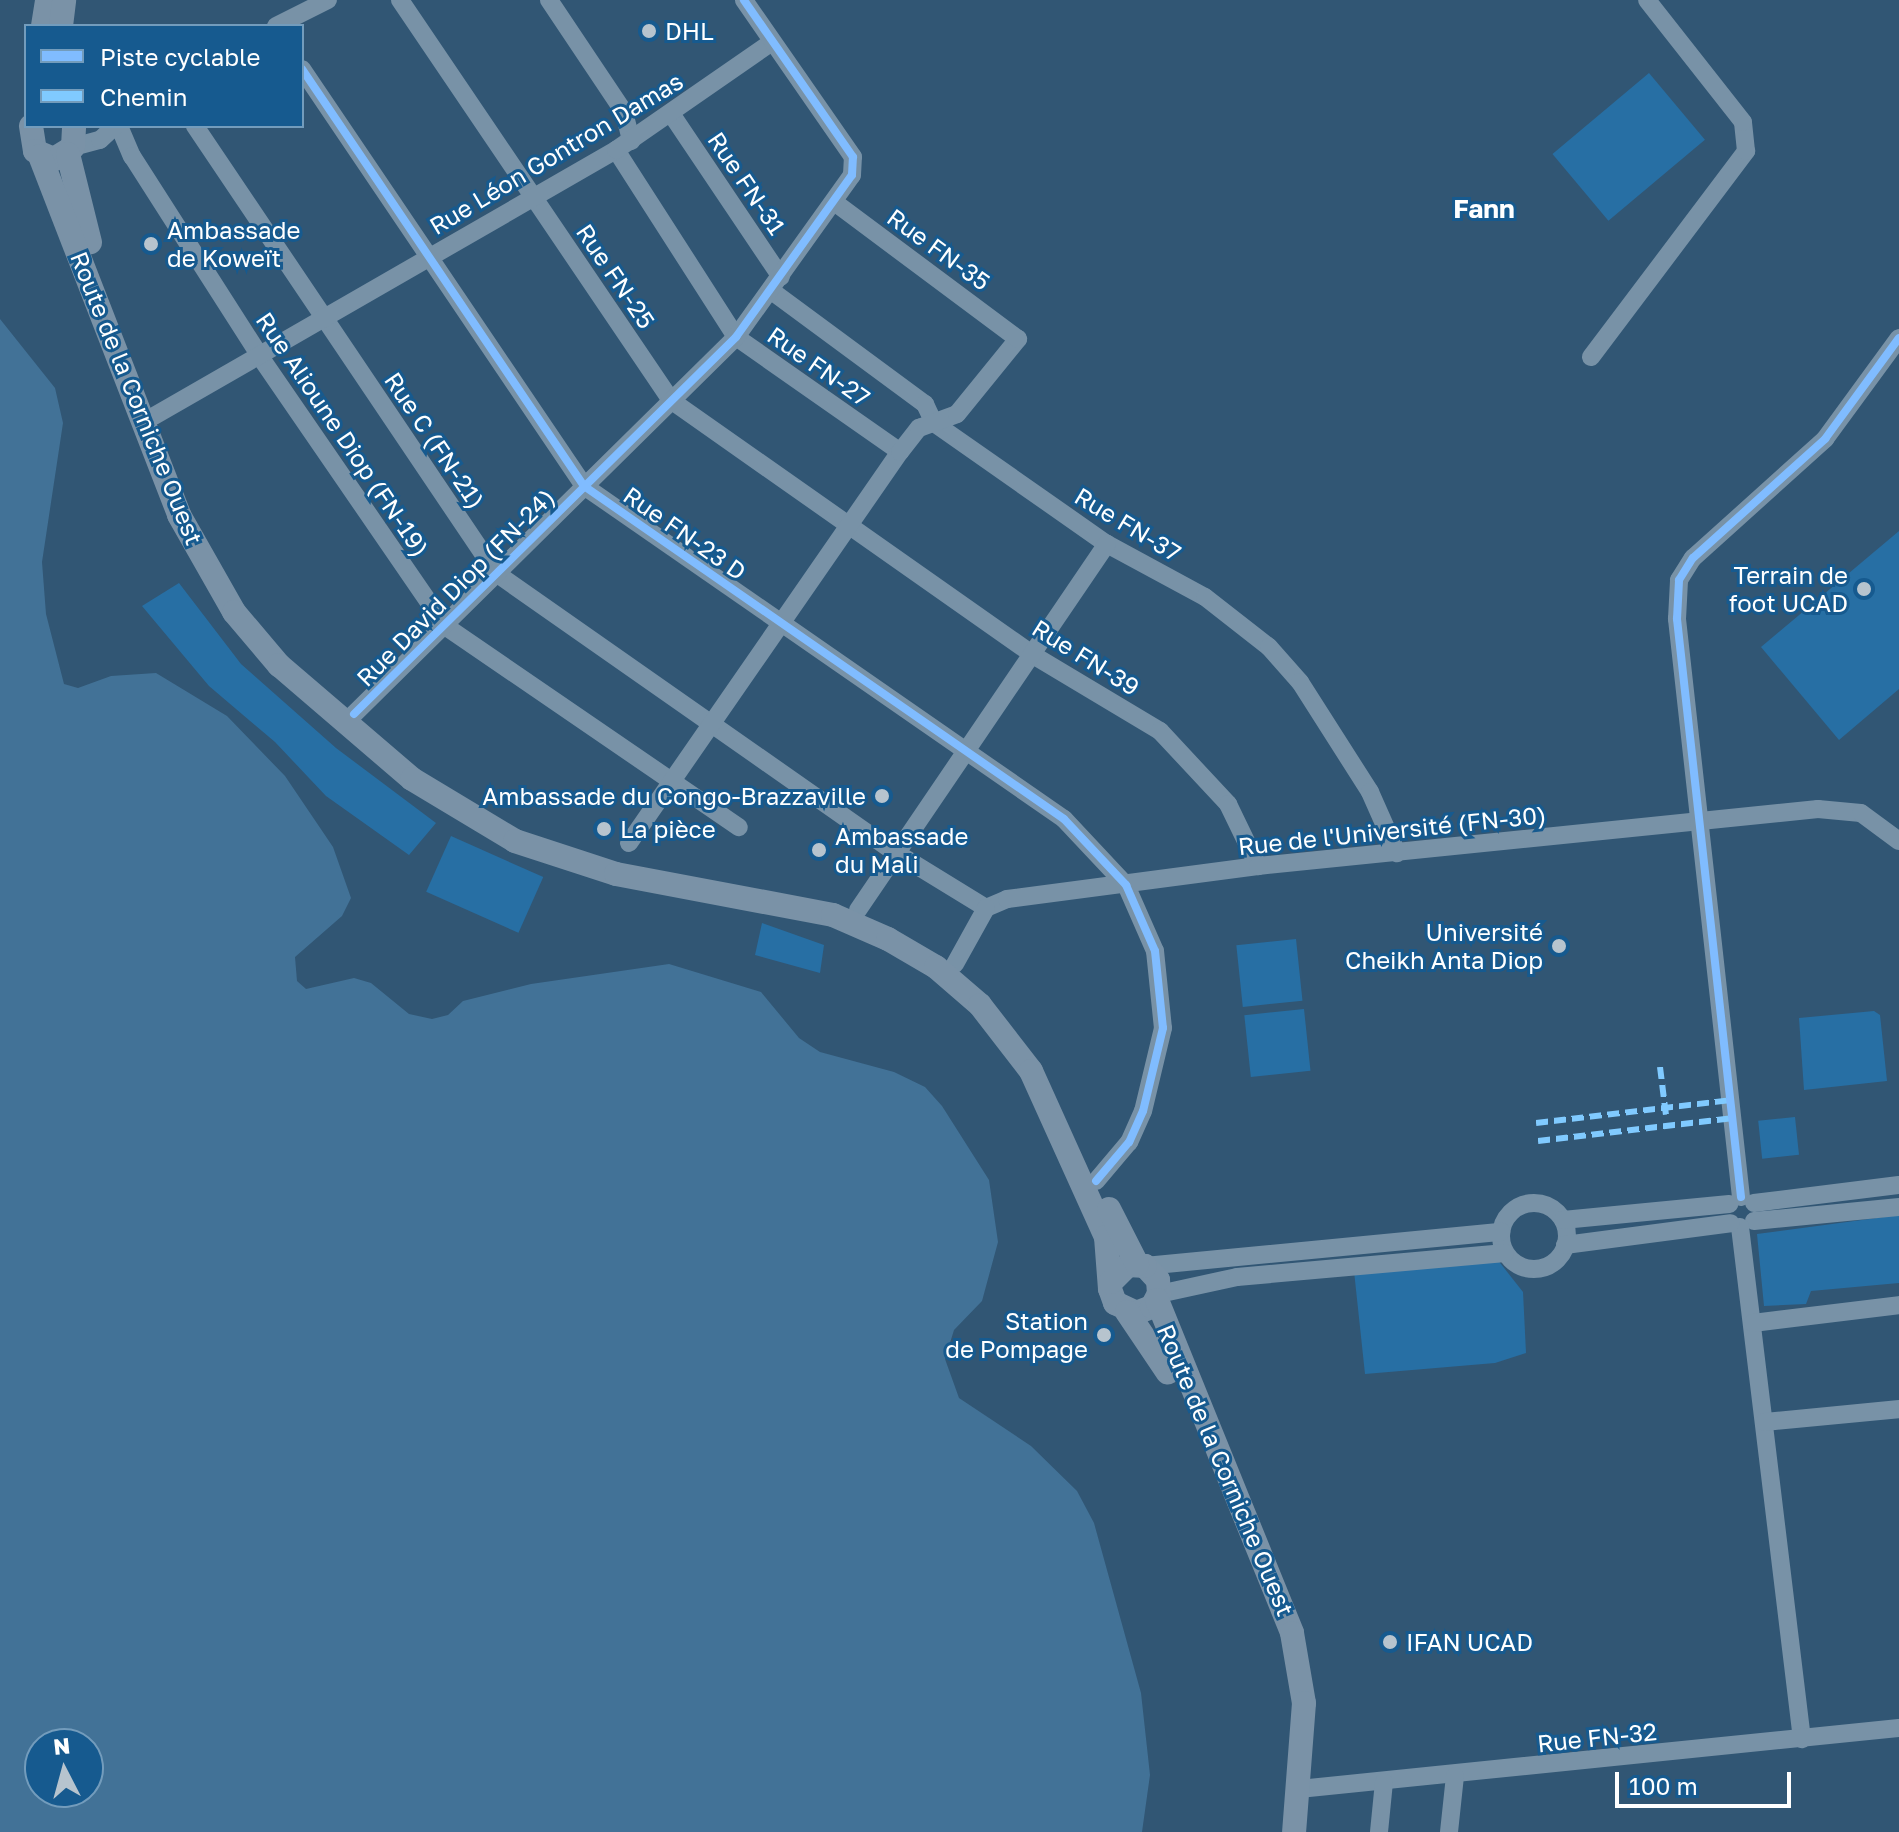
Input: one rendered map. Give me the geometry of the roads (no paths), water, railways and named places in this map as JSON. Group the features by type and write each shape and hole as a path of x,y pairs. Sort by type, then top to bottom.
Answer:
{"highway":[{"path":"43,24 47,0"},
{"path":"61,24 64,0"},
{"name":"Route de la Corniche Ouest","path":"31,128 29,139 40,156 179,515 234,612 279,665 412,779 515,841 616,874 833,915 888,939 936,967 980,1005 1031,1071 1106,1237 1111,1282"},
{"path":"40,156 54,159 72,142"},
{"name":"Route de la Corniche Ouest","path":"72,142 90,240 154,416 209,548 233,588 283,651 354,714 452,790 555,842 621,862 797,893 858,910 955,964 1012,1023 1040,1063 1096,1181 1141,1265"},
{"path":"1141,1265 1158,1280 1158,1297 1144,1311 1127,1312 1115,1303 1111,1282 1120,1269 1141,1265"},
{"name":"Route de la Corniche Ouest","path":"1158,1297 1292,1633 1304,1703 1294,1832"},
{"name":"Route de la Corniche Ouest","path":"1127,1312 1163,1361 1257,1566 1278,1629 1291,1707 1279,1832"}],"street":[{"path":"280,24 328,0"},
{"name":"Rue FN-25","path":"400,0 672,401 849,524"},
{"name":"Rue FN-27","path":"549,0 624,112 623,145 736,337 900,452"},
{"path":"744,0 769,44"},
{"path":"1591,357 1746,151 1743,122 1647,0"},
{"name":"Rue Léon Gontron Damas","path":"154,416 261,358 532,195 623,145 672,115 769,44"},
{"name":"Rue David Diop (FN-24)","path":"354,714 736,337 777,284 852,175 853,157 769,44"},
{"name":"Rue FN-23 D","path":"304,72 584,486 1064,819 1126,885 1155,951 1162,1036 1143,1111 1129,1142 1096,1181"},
{"name":"Rue FN-31","path":"672,115 777,284"},
{"path":"72,142 100,140 115,128"},
{"name":"Rue Alioune Diop (FN-19)","path":"118,128 132,156 261,358 445,626 739,827"},
{"name":"Rue C (FN-21)","path":"196,128 496,573 898,854"},
{"name":"Rue FN-35","path":"834,202 1017,335 957,414 934,423"},
{"name":"Rue FN-37","path":"777,284 925,404 934,423 1107,544 1205,597 1269,647 1300,682 1363,780 1397,853"},
{"path":"1802,1739 1753,1323 1677,619 1679,580 1693,558 1825,439 1899,338"},
{"path":"629,843 900,452 919,428 934,423"},
{"name":"Rue FN-39","path":"849,524 1033,655 1160,731 1187,755 1228,804 1258,866"},
{"path":"858,910 1107,544"},
{"name":"Rue de l'Université (FN-30)","path":"986,908 1007,899 1258,866 1847,808 1899,841"},
{"path":"898,854 986,908 955,964"},
{"path":"1565,1245 1899,1185"},
{"path":"1563,1220 1565,1245 1551,1264 1533,1269 1516,1264 1505,1253 1501,1232 1508,1215 1523,1204 1542,1204 1563,1220 1899,1207"},
{"path":"1141,1265 1501,1232"},
{"path":"1158,1297 1237,1277 1505,1253"},
{"path":"1753,1323 1899,1305"},
{"path":"1765,1422 1899,1409"},
{"name":"Rue FN-32","path":"1299,1789 1455,1776 1899,1728"},
{"path":"1449,1832 1455,1776"},
{"path":"1379,1832 1384,1782"}],"place":[{"name":"DHL","path":"649,31"},
{"name":"Ambassade de Koweït","path":"151,244"},
{"name":"Terrain de foot UCAD","path":"1864,589"},
{"name":"Ambassade du Congo-Brazzaville","path":"882,796"},
{"name":"La pièce","path":"604,829"},
{"name":"Ambassade du Mali","path":"819,850"},
{"name":"Université Cheikh Anta Diop","path":"1559,946"},
{"name":"Station de Pompage","path":"1104,1335"},
{"name":"IFAN UCAD","path":"1390,1642"}],"district":[{"name":"Fann","path":"1484,209"}]}
